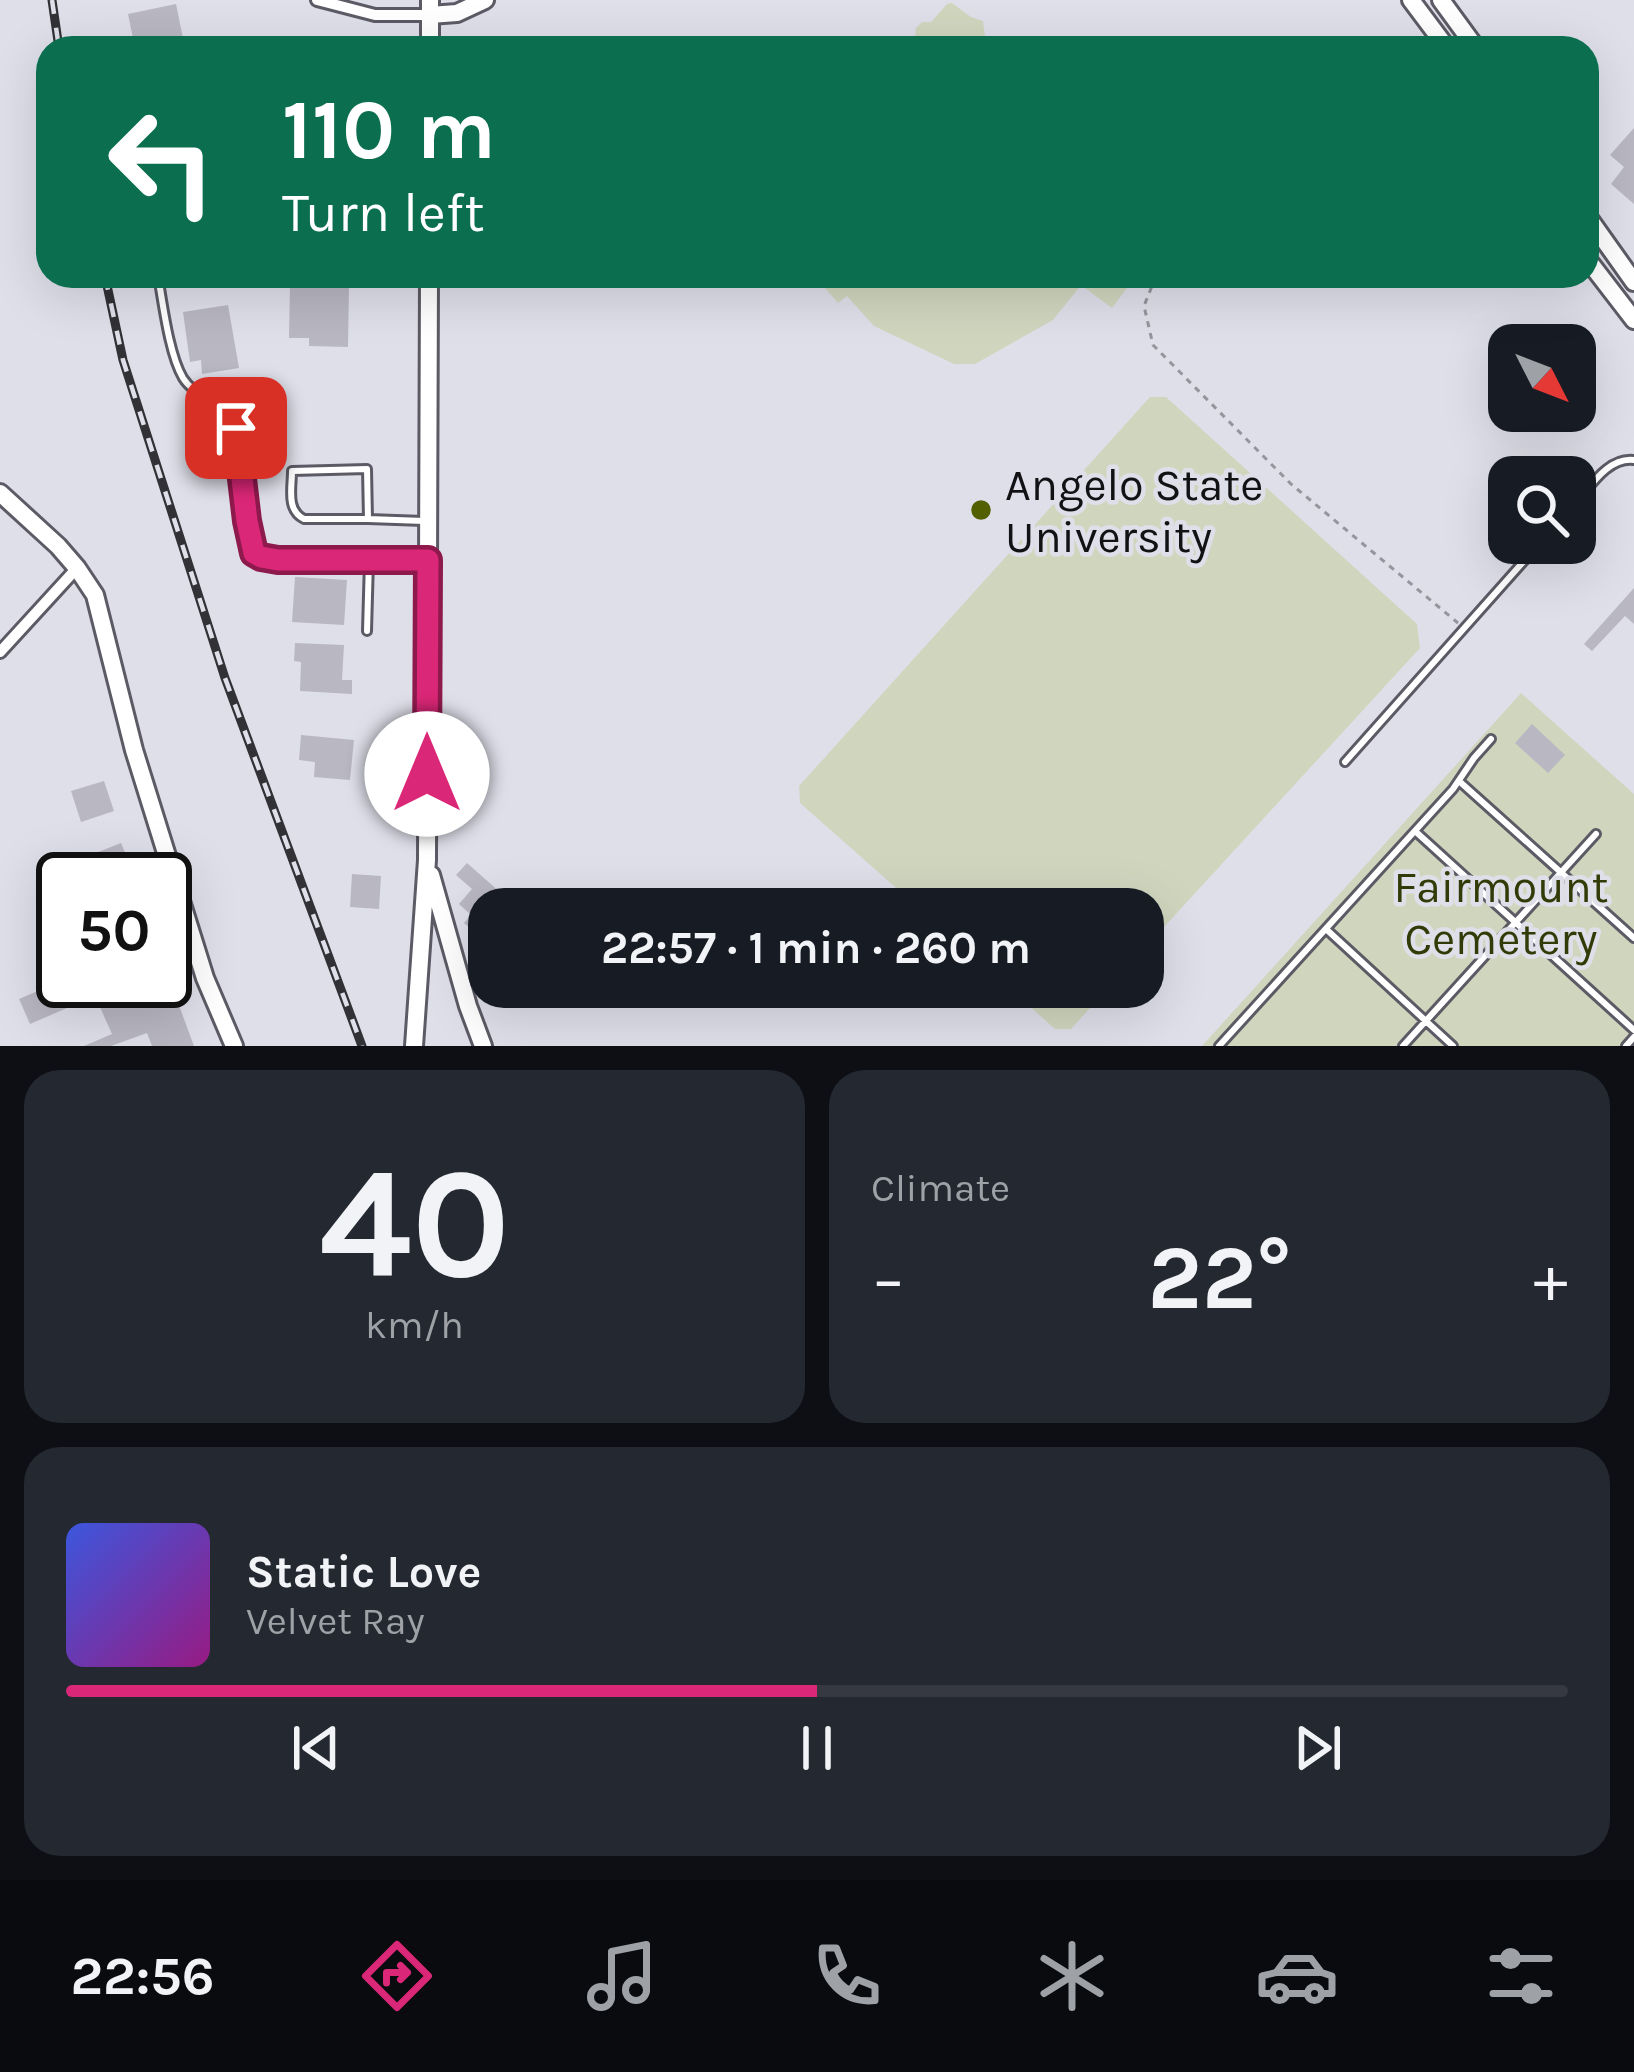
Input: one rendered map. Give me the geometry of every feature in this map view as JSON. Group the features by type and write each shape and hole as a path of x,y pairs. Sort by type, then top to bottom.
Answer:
{"street":[{"path":"317,0 375,15 430,7 458,13 485,0"},
{"path":"1411,0 1438,36"},
{"path":"1441,0 1466,36"},
{"path":"1599,233 1634,282"},
{"path":"1599,275 1634,320"},
{"path":"414,1046 427,860 429,288"},
{"path":"2,499 77,568 94,595 141,772 205,978 234,1046"},
{"path":"0,652 77,568"},
{"path":"427,860 483,1046"}],"lane":[{"path":"160,288 183,379 224,412 236,428 254,553 278,560 428,560"},
{"path":"1596,481 1610,465 1625,458 1634,460"},
{"path":"368,519 367,469 292,471 292,508 304,519 428,521"},
{"path":"367,631 369,560"},
{"path":"1346,762 1521,564"},
{"path":"1226,1044 1491,739"},
{"path":"1459,781 1634,938"},
{"path":"1415,831 1634,1033 1626,1046"},
{"path":"1403,1046 1596,834"},
{"path":"1326,928 1453,1046"}],"path":[{"path":"1151,288 1144,306 1154,345 1291,484 1464,628"}],"green space":[{"path":"947,4 983,21 985,36 915,36 916,28 931,22"},
{"path":"825,288 1079,288 1053,320 975,364 954,364 874,326 847,296 838,303"},
{"path":"1085,288 1127,288 1112,308"},
{"path":"1150,397 1166,397 1417,624 1420,648 1164,927 1164,888 896,888 800,803 799,786"},
{"name":"Fairmount Cemetery","path":"1521,693 1634,794 1634,1046 1202,1046"},
{"path":"1032,1008 1090,1008 1071,1029 1055,1029"}],"building":[{"path":"176,4 183,36 133,36 128,14"},
{"path":"1634,128 1634,204 1611,184 1624,167 1610,155"},
{"path":"290,288 349,288 348,347 309,346 309,338 289,338"},
{"path":"228,305 239,368 202,374 201,360 190,362 183,312"},
{"path":"295,577 347,580 344,625 292,622"},
{"path":"1634,588 1634,624 1625,616 1592,651 1584,644"},
{"path":"295,643 344,645 342,680 352,680 352,694 300,691 301,662 294,661"},
{"path":"1532,724 1565,755 1548,773 1515,743"},
{"path":"301,735 354,740 350,780 314,777 315,762 299,760"},
{"path":"104,781 114,811 81,822 71,791"},
{"path":"121,843 125,852 98,852"},
{"path":"467,863 495,888 471,888 456,875"},
{"path":"352,874 381,876 379,909 350,907"},
{"path":"36,992 36,1008 67,1008 30,1024 19,999"},
{"path":"100,1008 180,1008 194,1046 152,1046 147,1033 111,1046 84,1046 112,1034"}],"railway":[{"path":"52,0 57,36"},
{"path":"108,288 123,360 225,678 362,1046"}],"place":[{"name":"Angelo State University","path":"981,510"}],"route":[{"path":"236,428 254,553 278,560 428,560 427,774"}]}
